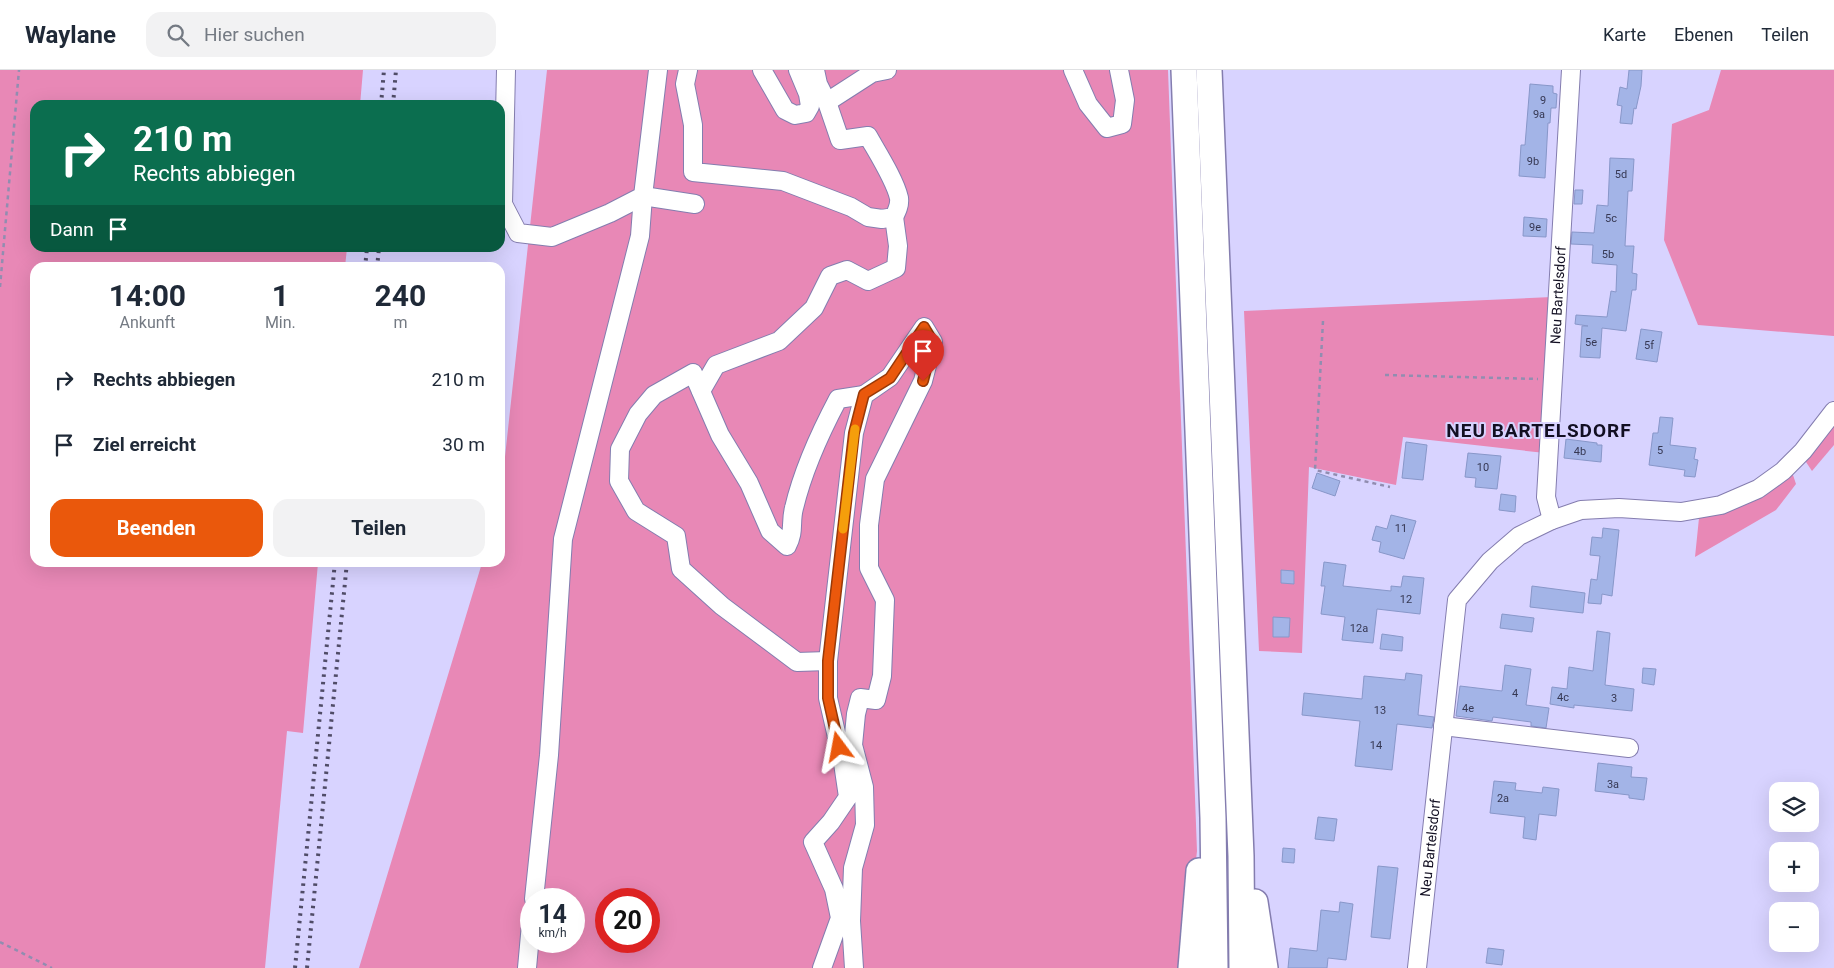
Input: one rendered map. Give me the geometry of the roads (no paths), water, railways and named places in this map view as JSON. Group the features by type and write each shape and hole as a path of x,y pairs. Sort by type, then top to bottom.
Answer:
{"highway":[{"path":"1184,70 1213,818 1215,968"},
{"path":"1210,70 1241,856 1242,968"},
{"path":"1191,968 1201,851 1213,818"},
{"path":"1241,856 1254,897 1264,968"}],"street":[{"path":"505,115 506,70"},
{"path":"535,888 549,755 563,539 640,236 658,70"},
{"path":"688,70 684,84 693,126 693,172 783,181 851,207 868,218 882,219 894,217"},
{"path":"762,70 785,110 795,115 806,113 810,106 808,94 798,70"},
{"path":"701,391 716,365 779,341 814,308 830,276 847,270 868,281 896,268 898,246 894,217 899,208 899,198 868,136 840,140 827,102 818,84 815,70"},
{"path":"827,102 872,73 887,70"},
{"path":"1073,70 1088,104 1107,128 1122,124 1124,100 1119,70"},
{"name":"Neu Bartelsdorf","path":"1552,520 1546,497 1571,70"},
{"path":"505,208 518,233 552,237 610,213 643,196 695,204"},
{"path":"828,661 797,662 722,606 681,569 676,536 636,511 619,481 620,449 638,414 654,395 693,373 720,435 749,483 770,531 787,546 792,537 793,510 820,432 838,399 864,394 890,378 924,327 933,342 923,381 875,479 869,525 869,568 885,600 882,676 876,700 860,698 856,714 853,746 864,787 865,825 853,868 851,921 854,968"},
{"path":"822,968 840,918 834,889 813,842 831,822 848,797 843,763 828,698 828,661 854,433 864,394"},
{"name":"Neu Bartelsdorf","path":"1417,968 1458,600 1490,561 1519,536 1552,520 1581,510 1619,508 1681,512 1721,505 1758,489 1783,471 1803,451 1834,411"},
{"path":"1443,726 1629,748"},
{"path":"527,968 528,953"}],"railway":[{"path":"381,100 384,70"},
{"path":"393,100 396,70"},
{"path":"366,262 367,252"},
{"path":"378,262 379,252"},
{"path":"295,968 335,567"},
{"path":"307,968 347,567"}],"district":[{"name":"NEU BARTELSDORF","path":"1539,430"}]}
